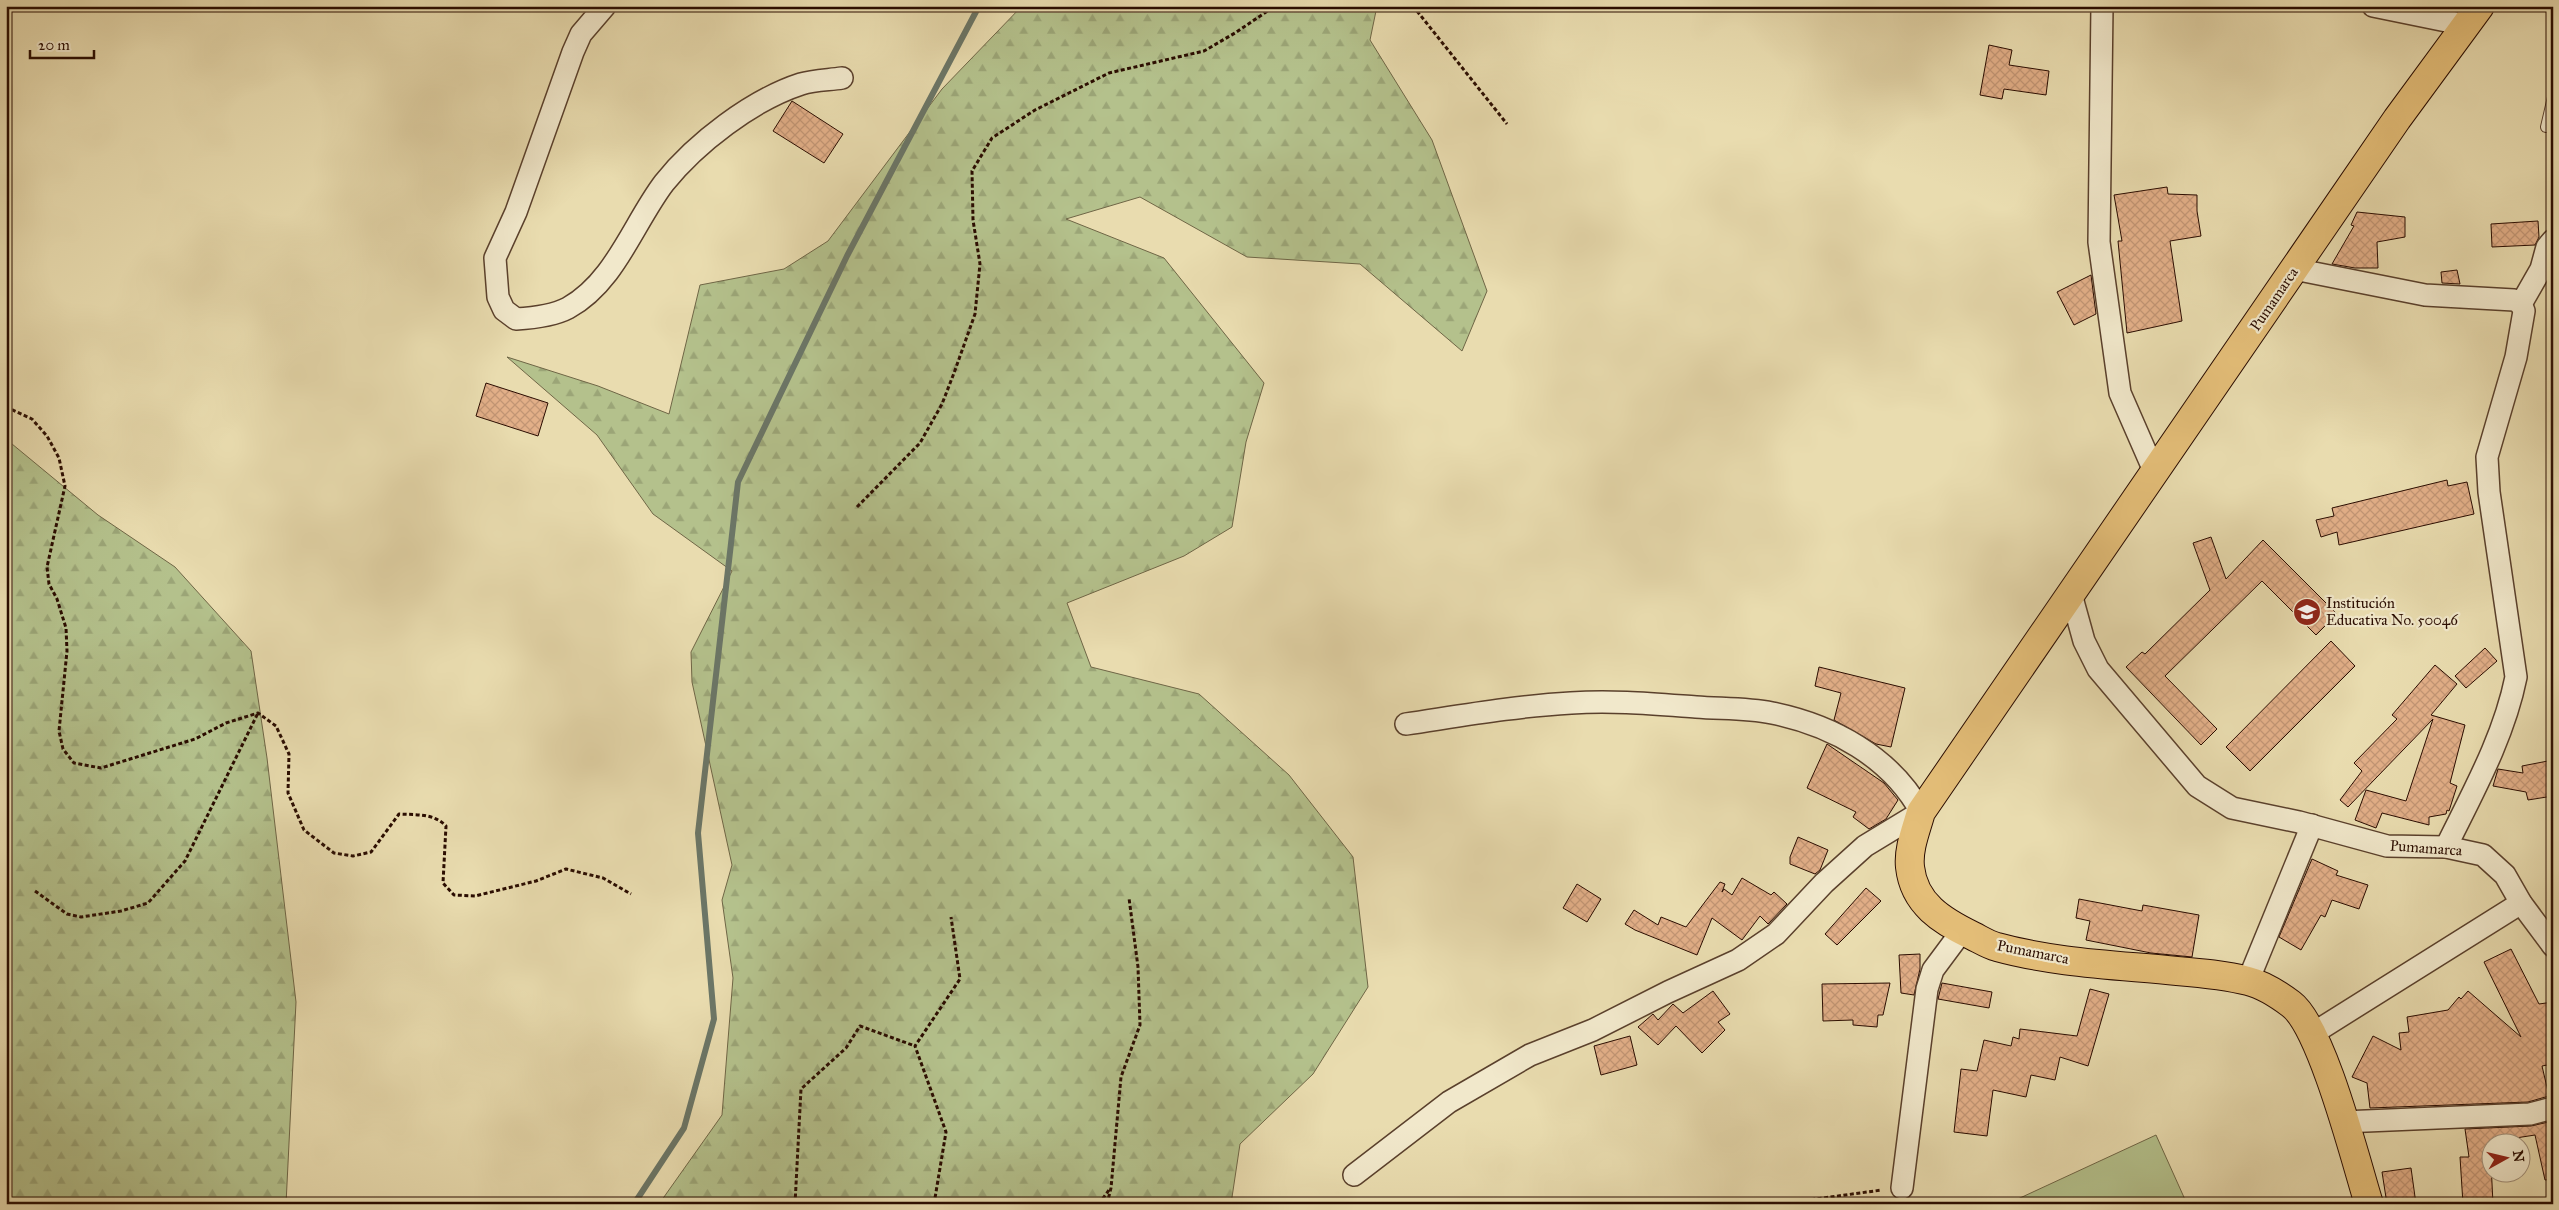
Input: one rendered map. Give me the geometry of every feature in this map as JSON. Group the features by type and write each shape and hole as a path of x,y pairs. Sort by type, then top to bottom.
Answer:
{"main road":[{"name":"Pumamarca","path":"2369,1204 2312,1034 2302,1015 2293,1005 2265,987 2248,981 2214,975 2063,959 1996,947 1937,917 1924,904 1916,891 1910,867 1910,849 1921,812 2156,473 2397,119 2473,16"}],"street":[{"path":"605,6 581,34 573,52 516,212 494,258 498,297 504,310 516,319 536,318 567,309 587,294 617,260 665,183 696,150 728,124 767,99 802,84 842,78"},
{"path":"2102,6 2099,242 2120,393 2156,473"},
{"path":"2373,6 2473,16"},
{"path":"2521,304 2542,269 2546,247 2553,240"},
{"path":"2294,269 2425,295 2514,300 2521,304 2524,311 2516,357 2487,457 2489,492 2516,677 2511,704 2491,755 2446,847"},
{"name":"Pumamarca","path":"2071,594 2084,641 2098,669 2197,786 2232,808 2312,825 2387,846 2446,847 2482,855 2505,875 2521,903 2551,939"},
{"path":"1354,1175 1449,1102 1530,1055 1593,1030 1668,992 1738,960 1776,934 1824,883 1865,846 1921,812 1910,792 1870,753 1819,727 1770,712 1659,704 1572,703 1406,724"},
{"path":"2248,981 2312,825"},
{"path":"2312,1034 2521,903"},
{"path":"1902,1188 1927,989 1933,970 1962,931"},
{"path":"2343,1122 2530,1114 2553,1108"}],"lane":[{"path":"2546,127 2553,97"}],"path":[{"path":"858,507 920,443 942,404 975,314 980,264 973,220 972,171 992,138 1035,110 1109,73 1204,51 1275,6"},
{"path":"1413,6 1507,124"},
{"path":"6,407 32,419 46,436 59,458 65,486 47,567 49,584 57,599 66,628 67,651 59,731 63,750 74,763 101,768 195,739 226,723 258,713"},
{"path":"35,891 67,914 82,917 121,912 148,903 185,861 258,713"},
{"path":"258,713 276,726 289,754 288,793 304,830 334,853 353,856 371,852 399,814 421,815 438,818 446,826 443,883 454,895 475,896 536,881 566,869 603,878 631,894"},
{"path":"1107,1204 1111,1188 1121,1077 1140,1025 1138,967 1129,898"},
{"path":"915,1046 960,980 951,917"},
{"path":"795,1204 801,1089 846,1048 860,1026 915,1046"},
{"path":"915,1046 946,1132 934,1204"},
{"path":"1099,1204 1111,1188"},
{"path":"1779,1204 1902,1188"}],"green space":[{"path":"1022,6 1377,6 1370,40 1432,140 1487,291 1462,351 1360,264 1247,257 1140,197 1066,219 1164,258 1264,383 1246,442 1232,527 1184,556 1067,603 1091,667 1199,694 1289,775 1353,857 1368,987 1313,1074 1240,1144 1231,1204 659,1204 722,1115 733,978 722,900 732,865 692,682 691,652 732,571 653,514 597,435 507,357 598,386 669,414 700,285 784,269 828,241 942,89"},
{"path":"6,439 98,515 175,567 251,651 267,758 296,1002 286,1204 6,1204"},
{"path":"2156,1135 2187,1204 2007,1204"}],"building":[{"path":"1989,45 2012,50 2009,65 2049,71 2046,95 2004,89 2002,99 1980,95"},
{"path":"792,101 843,134 824,163 773,131"},
{"path":"2167,187 2168,194 2197,195 2197,211 2201,236 2170,241 2182,321 2127,333 2118,241 2122,241 2114,195"},
{"path":"2357,212 2405,217 2405,237 2377,242 2378,268 2355,268 2332,264 2354,226 2351,225"},
{"path":"2538,221 2539,237 2535,245 2492,247 2491,224"},
{"path":"2457,270 2460,284 2442,283 2441,272"},
{"path":"2091,275 2096,314 2074,325 2057,292"},
{"path":"486,383 548,403 538,436 476,416"},
{"path":"2447,480 2448,486 2467,482 2474,514 2339,545 2337,532 2321,537 2316,520 2334,516 2332,508"},
{"path":"2211,537 2226,579 2263,540 2337,614 2316,635 2262,581 2165,676 2217,729 2201,745 2126,667 2142,652 2145,654 2210,590 2193,543"},
{"path":"2331,641 2355,666 2250,771 2226,747"},
{"path":"2485,648 2497,661 2466,688 2455,676"},
{"path":"2435,665 2457,684 2431,715 2465,725 2450,783 2457,786 2449,811 2447,810 2446,814 2429,817 2429,825 2382,813 2376,828 2355,820 2366,790 2406,801 2433,719 2348,807 2340,800 2362,771 2354,763 2397,719 2392,715"},
{"path":"1819,667 1905,688 1891,747 1876,744 1834,720 1841,693 1815,686"},
{"path":"1827,744 1884,783 1898,800 1886,819 1869,829 1853,817 1856,812 1807,788"},
{"path":"2553,760 2553,796 2528,800 2526,792 2493,786 2498,769 2523,773 2522,766"},
{"path":"1798,837 1828,850 1820,870 1815,874 1790,864 1790,857"},
{"path":"2312,859 2338,871 2336,875 2368,885 2359,909 2332,900 2325,917 2321,915 2301,950 2279,937"},
{"path":"1742,878 1771,895 1774,892 1787,904 1768,924 1760,916 1742,940 1712,918 1697,955 1635,930 1625,924 1634,910 1658,925 1661,917 1686,927 1720,882 1725,884 1722,892 1724,889 1732,895"},
{"path":"1577,884 1601,899 1587,922 1563,908"},
{"path":"1866,888 1881,901 1837,945 1825,934"},
{"path":"2079,899 2142,911 2143,905 2199,915 2192,957 2151,953 2086,940 2090,921 2076,918"},
{"path":"2511,949 2539,1004 2553,1002 2553,1064 2542,1066 2549,1096 2528,1102 2370,1108 2367,1083 2352,1077 2373,1036 2401,1050 2399,1033 2409,1032 2407,1017 2448,1010 2459,997 2461,999 2468,991 2521,1037 2484,962"},
{"path":"1920,954 1920,969 1914,995 1901,993 1899,955"},
{"path":"1890,983 1883,1015 1878,1015 1877,1027 1853,1025 1853,1020 1823,1021 1822,984"},
{"path":"1942,983 1992,992 1989,1008 1938,999"},
{"path":"2090,989 2109,994 2088,1066 2060,1057 2055,1080 2031,1075 2026,1097 1993,1090 1987,1136 1954,1132 1961,1069 1977,1071 1984,1040 2011,1046 2013,1037 2019,1039 2020,1029 2077,1036"},
{"path":"1713,991 1730,1014 1718,1022 1725,1030 1702,1053 1676,1026 1658,1045 1638,1027 1653,1014 1658,1020 1673,1004 1683,1013"},
{"path":"1630,1036 1637,1065 1601,1075 1594,1046"},
{"path":"2553,1121 2553,1179 2545,1180 2535,1135 2532,1135 2532,1132 2482,1132 2482,1182 2492,1182 2493,1204 2463,1204 2460,1157 2469,1157 2465,1129 2531,1126"},
{"path":"2411,1168 2416,1204 2387,1204 2382,1172"}],"waterway":[{"path":"634,1204 684,1128 714,1019 698,833 738,482 847,256 979,6"}],"place":[{"name":"Institución Educativa No. 50046","path":"2307,612"}]}
